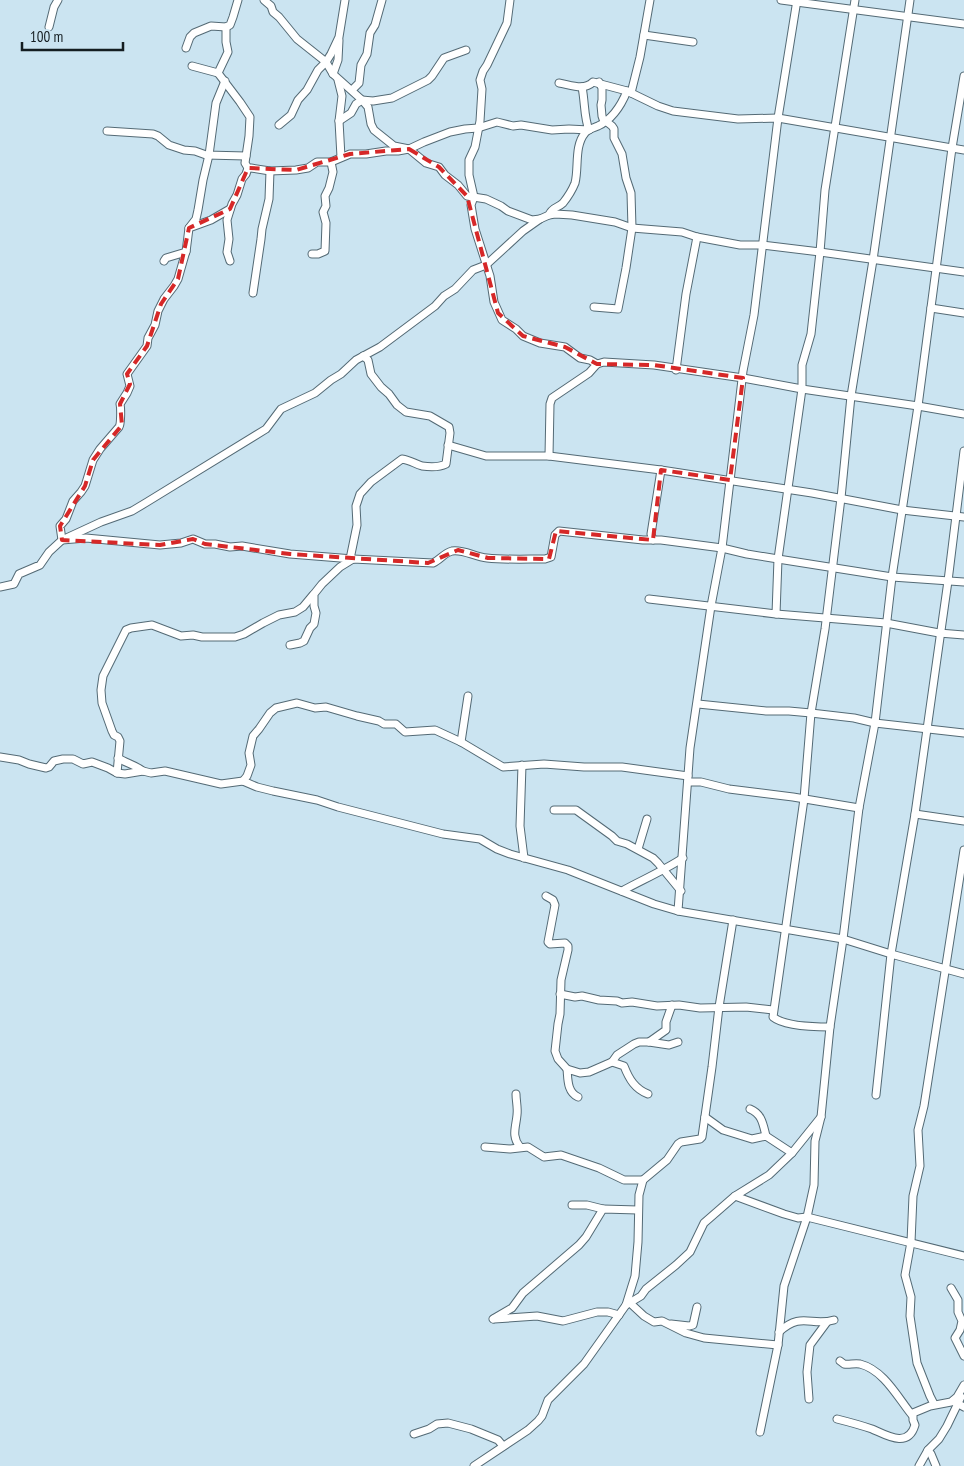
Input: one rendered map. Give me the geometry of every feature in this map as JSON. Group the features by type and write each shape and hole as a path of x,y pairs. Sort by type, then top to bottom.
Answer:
{"street":[{"path":"49,27 54,7 58,0"},
{"path":"218,73 228,52 226,27 232,21 238,0"},
{"path":"264,0 297,39 326,62 336,77 342,96 339,121 341,157"},
{"path":"336,77 339,37 345,0"},
{"path":"352,90 358,82 361,65 367,54 369,37 379,16 382,0"},
{"path":"510,0 508,23 480,80 482,88 480,121 475,147 469,160 471,205 475,228 491,280 494,302 502,320 523,336 540,343 565,347 580,358 597,364"},
{"path":"549,215 554,208 563,202 575,184 582,137 589,130 606,122 621,106 629,92 644,35 650,0"},
{"path":"781,0 964,24"},
{"path":"776,614 778,559 802,388 802,365 811,334 825,190 855,0"},
{"path":"830,1027 814,1027 777,1021 773,1017 804,799 811,712 826,617 841,498 851,396 873,260 910,0"},
{"path":"678,911 690,748 711,606 722,548 744,362 754,315 778,118 796,1"},
{"path":"186,48 190,37 194,33 211,26 226,27"},
{"path":"644,35 692,42"},
{"path":"279,125 291,115 298,100 307,90 318,70 326,62 339,37"},
{"path":"339,121 351,113 356,104 362,100 377,101 392,98 428,80 444,58 466,50"},
{"path":"192,66 218,73 250,118 250,136 246,156 248,168 242,178 227,220 229,241 227,252 230,261"},
{"path":"760,1432 779,1332 784,1324 784,1286 807,1217 814,1185 815,1141 821,1117 830,1027 859,808 874,723 892,577 918,406 952,148 964,76"},
{"path":"336,77 368,107 374,130 394,146 409,149 426,162 439,167 471,197 486,199 508,211 532,220 540,219"},
{"path":"62,540 60,526 66,518 73,501 85,486 93,460 121,424 120,404 130,386 127,374 147,346 158,311 178,279 186,251 189,228 196,219 202,180 209,155 216,103 225,81"},
{"path":"559,82 582,88 593,82 629,92 673,111 738,119 778,118 964,150"},
{"path":"594,307 618,309 632,228 630,193 622,154 614,138 613,127 602,116 602,85"},
{"path":"582,88 586,111 585,119 589,130"},
{"path":"248,168 270,171 308,168 317,162 331,162 350,154 409,149 450,132 478,128 496,122 513,126 521,125 552,130 589,130"},
{"path":"107,131 153,134 169,145 209,155 246,156"},
{"path":"312,254 325,251 326,223 323,212 326,206 325,196 329,188 332,172 331,162"},
{"path":"253,293 262,230 269,198 270,171"},
{"path":"189,228 211,220 230,209"},
{"path":"0,586 14,584 19,574 40,565 48,552 62,540 140,506 266,429 281,409 315,393 341,374 356,360 380,347 435,306 473,270 486,264 510,241 540,219 549,215 572,215 604,220 632,228 682,232 697,237 740,245 762,245 964,272"},
{"path":"676,370 686,294 697,237"},
{"path":"164,261 166,258 186,251"},
{"path":"931,308 964,313"},
{"path":"117,773 120,741 112,731 102,703 101,690 103,676 126,630 152,625 181,636 235,637 279,615 295,612 303,608 322,584 351,559 357,525 356,506 360,494 371,482 402,459 410,460 421,466 443,466 446,464 449,427 430,416 406,412 397,405 371,374 368,360 363,356"},
{"path":"549,456 550,404 552,398 589,374 597,364 607,362 654,365 676,370 743,378 964,414"},
{"path":"448,445 486,456 549,456 662,470 841,498 902,510 960,517"},
{"path":"876,1095 891,954 915,814 939,633 960,517 964,451"},
{"path":"653,540 652,534 662,470"},
{"path":"62,540 86,538 160,545 180,543 193,539 205,544 230,547 242,546 290,554 433,563 443,554 458,550 488,558 545,560 551,557 556,535 560,531 661,540 722,548 747,554 892,577 964,582"},
{"path":"290,645 300,644 304,641 314,624 316,613 313,601 314,594"},
{"path":"649,599 776,614 886,623 939,633 964,635"},
{"path":"461,742 468,696"},
{"path":"243,781 251,765 249,753 253,736 276,708 297,703 315,708 326,707 384,724 396,724 405,732 435,730 461,742 501,767 544,764 622,767 688,779 729,789 859,808"},
{"path":"698,704 766,712 811,712 874,723 964,732"},
{"path":"0,757 19,760 46,768 54,761 63,758 73,759 83,764 92,762 117,773 125,774 143,771"},
{"path":"108,768 118,758"},
{"path":"118,758 151,773 165,772 221,784 243,781 265,789 317,800 443,834 480,840 497,849 568,870 654,904 678,911 843,939 964,974"},
{"path":"522,766 520,826 524,858"},
{"path":"554,810 576,810 617,841 638,849 653,858 680,891"},
{"path":"915,814 964,821"},
{"path":"638,849 647,819"},
{"path":"934,1404 918,1363 910,1316 911,1297 905,1275 911,1242 913,1196 920,1166 918,1130 924,1106 946,969 961,895 964,850"},
{"path":"622,892 683,858"},
{"path":"546,896 553,900 555,905 548,942 550,944 565,943 568,946 561,980 560,1014 555,1051 558,1059 567,1068 580,1072 589,1072 612,1062 617,1054 634,1044 649,1042 669,1045 678,1042"},
{"path":"628,1304 635,1276 639,1196 643,1180 667,1160 678,1144 702,1139 719,1007 733,920"},
{"path":"560,994 657,1006 679,1004 700,1008 719,1007 774,1010"},
{"path":"814,1027 825,1021 833,1004"},
{"path":"649,1042 666,1030 668,1012 672,1005"},
{"path":"612,1062 624,1066 628,1077 635,1086 648,1094"},
{"path":"567,1068 570,1090 573,1095 578,1097"},
{"path":"516,1094 518,1114 514,1139 520,1147"},
{"path":"750,1109 757,1112 760,1116 766,1136 792,1153"},
{"path":"705,1117 723,1130 752,1139 766,1136"},
{"path":"474,1466 528,1430 538,1421 548,1400 584,1364 628,1304 640,1296 690,1252 704,1223 735,1196 769,1175 792,1153 821,1117"},
{"path":"485,1147 510,1149 528,1147 544,1157 561,1155 599,1168 624,1180 643,1180"},
{"path":"735,1196 793,1217 807,1217 964,1256"},
{"path":"572,1205 638,1210"},
{"path":"603,1208 580,1245 523,1293 512,1308 493,1319 537,1316 563,1321 597,1312 619,1315"},
{"path":"951,1288 959,1302 958,1312 962,1321 956,1338 964,1356"},
{"path":"628,1304 649,1320 662,1321 686,1333 704,1338 778,1345"},
{"path":"670,1324 693,1325 697,1308"},
{"path":"784,1324 797,1321 831,1321 810,1345 807,1372 809,1399"},
{"path":"837,1419 901,1439 911,1433 915,1425 912,1416 890,1384 868,1367 859,1364 844,1364 840,1361"},
{"path":"958,1403 957,1397 964,1384"},
{"path":"919,1466 928,1450 939,1439 947,1426 964,1389"},
{"path":"912,1416 915,1412 934,1404 958,1403"},
{"path":"414,1434 437,1424 448,1423 498,1440 503,1446"},
{"path":"928,1450 936,1466"}],"highlighted area":[{"path":"409,149 439,167 467,196 498,313 523,336 565,347 597,364 654,365 743,378 730,480 661,470 653,540 556,531 549,559 488,558 458,550 428,563 290,554 205,544 193,539 160,545 62,540 60,526 85,486 93,460 122,425 120,404 130,384 127,374 147,346 161,304 178,279 189,228 230,209 248,168 296,170 350,154"}]}
